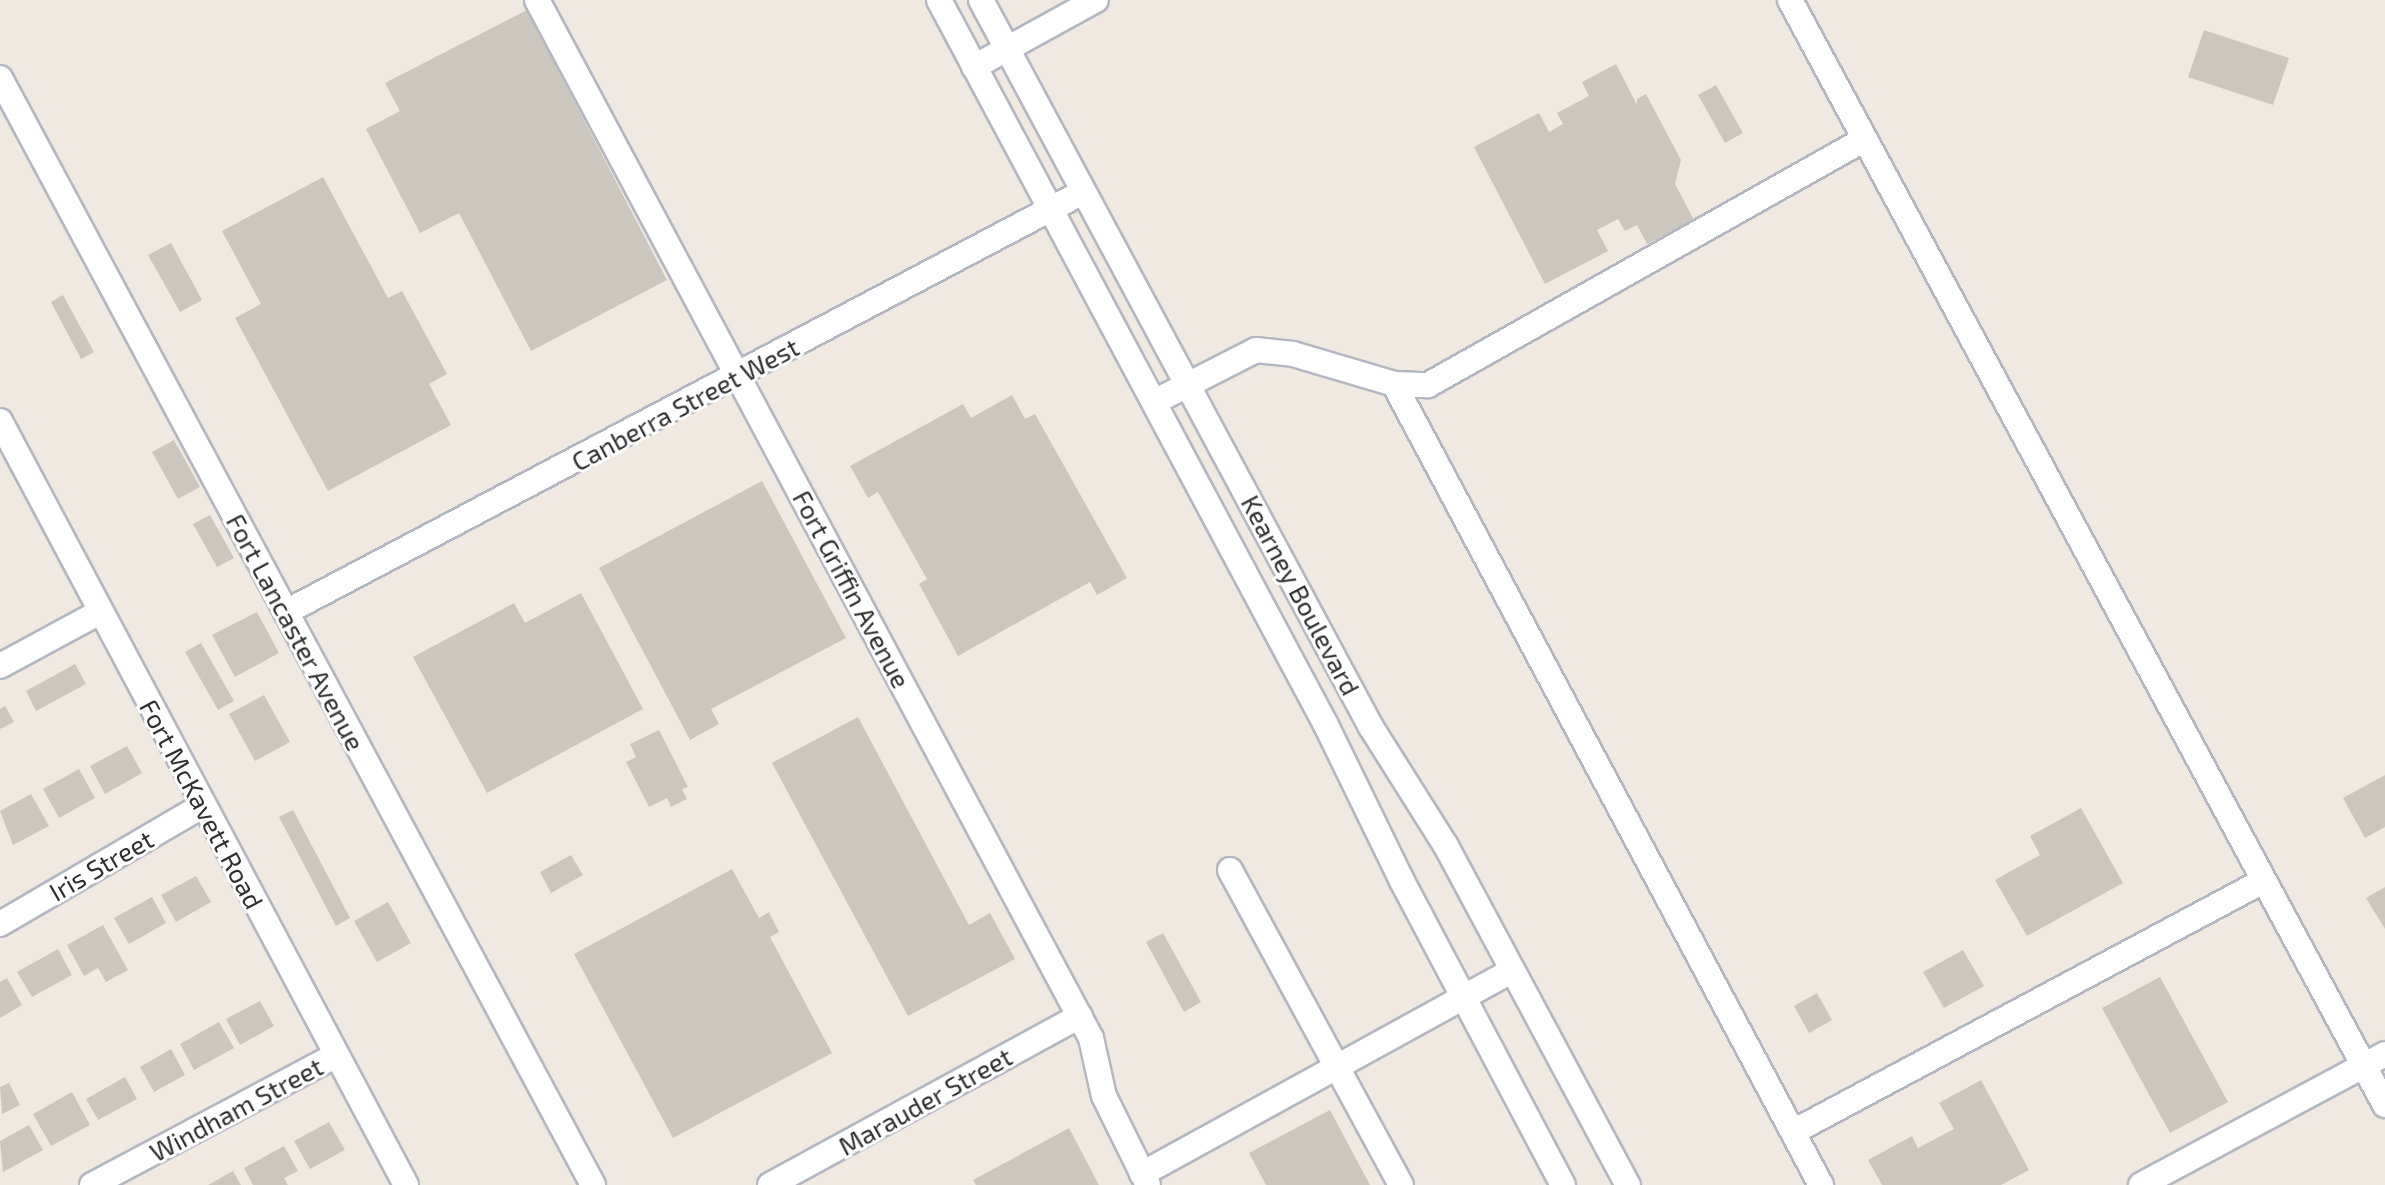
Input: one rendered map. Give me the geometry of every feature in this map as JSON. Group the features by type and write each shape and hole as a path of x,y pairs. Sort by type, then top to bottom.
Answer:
{"street":[{"name":"Fort Griffin Avenue","path":"537,0 1080,1016 1091,1038 1104,1096 1145,1179"},
{"name":"Kearney Boulevard","path":"939,0 1154,402 1563,1185"},
{"name":"Kearney Boulevard","path":"981,0 1371,727 1446,846 1628,1185"},
{"path":"974,67 1096,0"},
{"path":"1790,0 2263,881 2374,1060 2385,1105"},
{"name":"Fort Lancaster Avenue","path":"0,78 593,1185"},
{"path":"1154,402 1239,356 1271,349 1394,384 1428,385 1446,378 1865,139"},
{"name":"Canberra Street West","path":"286,612 738,377 1083,192"},
{"path":"1394,384 1821,1185"},
{"name":"Fort McKavett Road","path":"0,421 406,1185"},
{"path":"0,666 100,612"},
{"name":"Iris Street","path":"0,924 202,806"},
{"path":"1230,870 1401,1185"},
{"path":"1793,1132 2263,881"},
{"path":"1145,1179 1337,1067 1512,971"},
{"name":"Marauder Street","path":"770,1185 1080,1016"},
{"name":"Windham Street","path":"92,1185 337,1055"},
{"path":"2141,1185 2374,1060"}],"building":[{"path":"527,10 667,280 531,351 459,213 420,233 366,129 400,111 385,83"},
{"path":"2204,30 2289,58 2273,105 2188,77"},
{"path":"1616,64 1637,105 1637,99 1646,94 1681,160 1675,184 1694,220 1647,244 1637,225 1625,231 1618,219 1597,230 1608,251 1545,284 1474,147 1539,113 1549,132 1563,124 1557,113 1589,96 1582,82"},
{"path":"1716,85 1743,133 1725,143 1698,95"},
{"path":"323,177 388,298 402,291 447,374 429,384 451,425 328,491 235,318 261,304 222,231"},
{"path":"171,243 202,300 180,312 148,255"},
{"path":"63,295 94,352 81,359 51,302"},
{"path":"1012,395 1025,419 1035,414 1127,578 1097,595 1090,582 958,656 919,584 927,579 878,492 868,498 850,466 963,404 971,418"},
{"path":"174,440 200,487 178,499 152,452"},
{"path":"762,481 846,638 711,709 719,724 690,740 599,568"},
{"path":"210,515 234,558 217,567 193,524"},
{"path":"581,593 643,709 487,793 413,657 514,603 525,623"},
{"path":"257,612 279,653 235,677 212,635"},
{"path":"201,643 234,701 218,710 185,652"},
{"path":"75,664 86,684 36,711 26,691"},
{"path":"264,695 290,742 255,761 229,714"},
{"path":"5,706 14,722 0,729 0,709"},
{"path":"858,717 969,925 990,913 1015,959 908,1016 772,763"},
{"path":"659,730 688,787 682,789 687,799 671,807 667,798 649,807 626,762 636,757 630,744"},
{"path":"127,746 142,773 105,794 90,766"},
{"path":"79,769 95,798 59,818 43,789"},
{"path":"2385,775 2385,827 2365,838 2343,798"},
{"path":"31,794 49,826 13,845 0,811"},
{"path":"2081,808 2123,883 2027,936 1995,880 2040,855 2030,836"},
{"path":"293,810 350,918 336,926 279,817"},
{"path":"571,855 583,875 551,893 540,872"},
{"path":"732,869 759,918 769,912 779,932 770,937 832,1053 673,1138 574,954"},
{"path":"196,876 211,902 176,922 161,895"},
{"path":"2385,887 2385,929 2366,898"},
{"path":"152,897 166,923 129,944 114,918"},
{"path":"388,902 411,943 377,962 354,921"},
{"path":"103,925 128,970 106,982 98,968 84,976 67,945"},
{"path":"1163,933 1201,1002 1184,1012 1146,942"},
{"path":"58,949 72,975 32,997 17,972"},
{"path":"1963,950 1984,986 1944,1008 1923,972"},
{"path":"2160,977 2228,1102 2170,1133 2102,1008"},
{"path":"7,978 22,1005 0,1018 0,982"},
{"path":"1817,993 1832,1020 1809,1033 1794,1006"},
{"path":"260,1001 274,1026 240,1045 226,1019"},
{"path":"219,1022 234,1048 194,1070 180,1044"},
{"path":"171,1049 185,1075 154,1092 140,1067"},
{"path":"125,1077 137,1099 98,1120 86,1099"},
{"path":"1981,1080 2029,1170 2001,1185 1882,1185 1868,1160 1912,1136 1918,1148 1954,1129 1939,1103"},
{"path":"9,1083 20,1105 2,1114 0,1087"},
{"path":"72,1092 90,1125 51,1146 33,1114"},
{"path":"1330,1110 1370,1185 1266,1185 1249,1153"},
{"path":"329,1122 345,1150 310,1169 294,1141"},
{"path":"29,1125 43,1150 3,1172 0,1141"},
{"path":"1069,1128 1099,1185 976,1185 973,1180"},
{"path":"284,1146 298,1171 284,1178 288,1185 253,1185 244,1168"},
{"path":"233,1171 241,1185 208,1185"}]}
